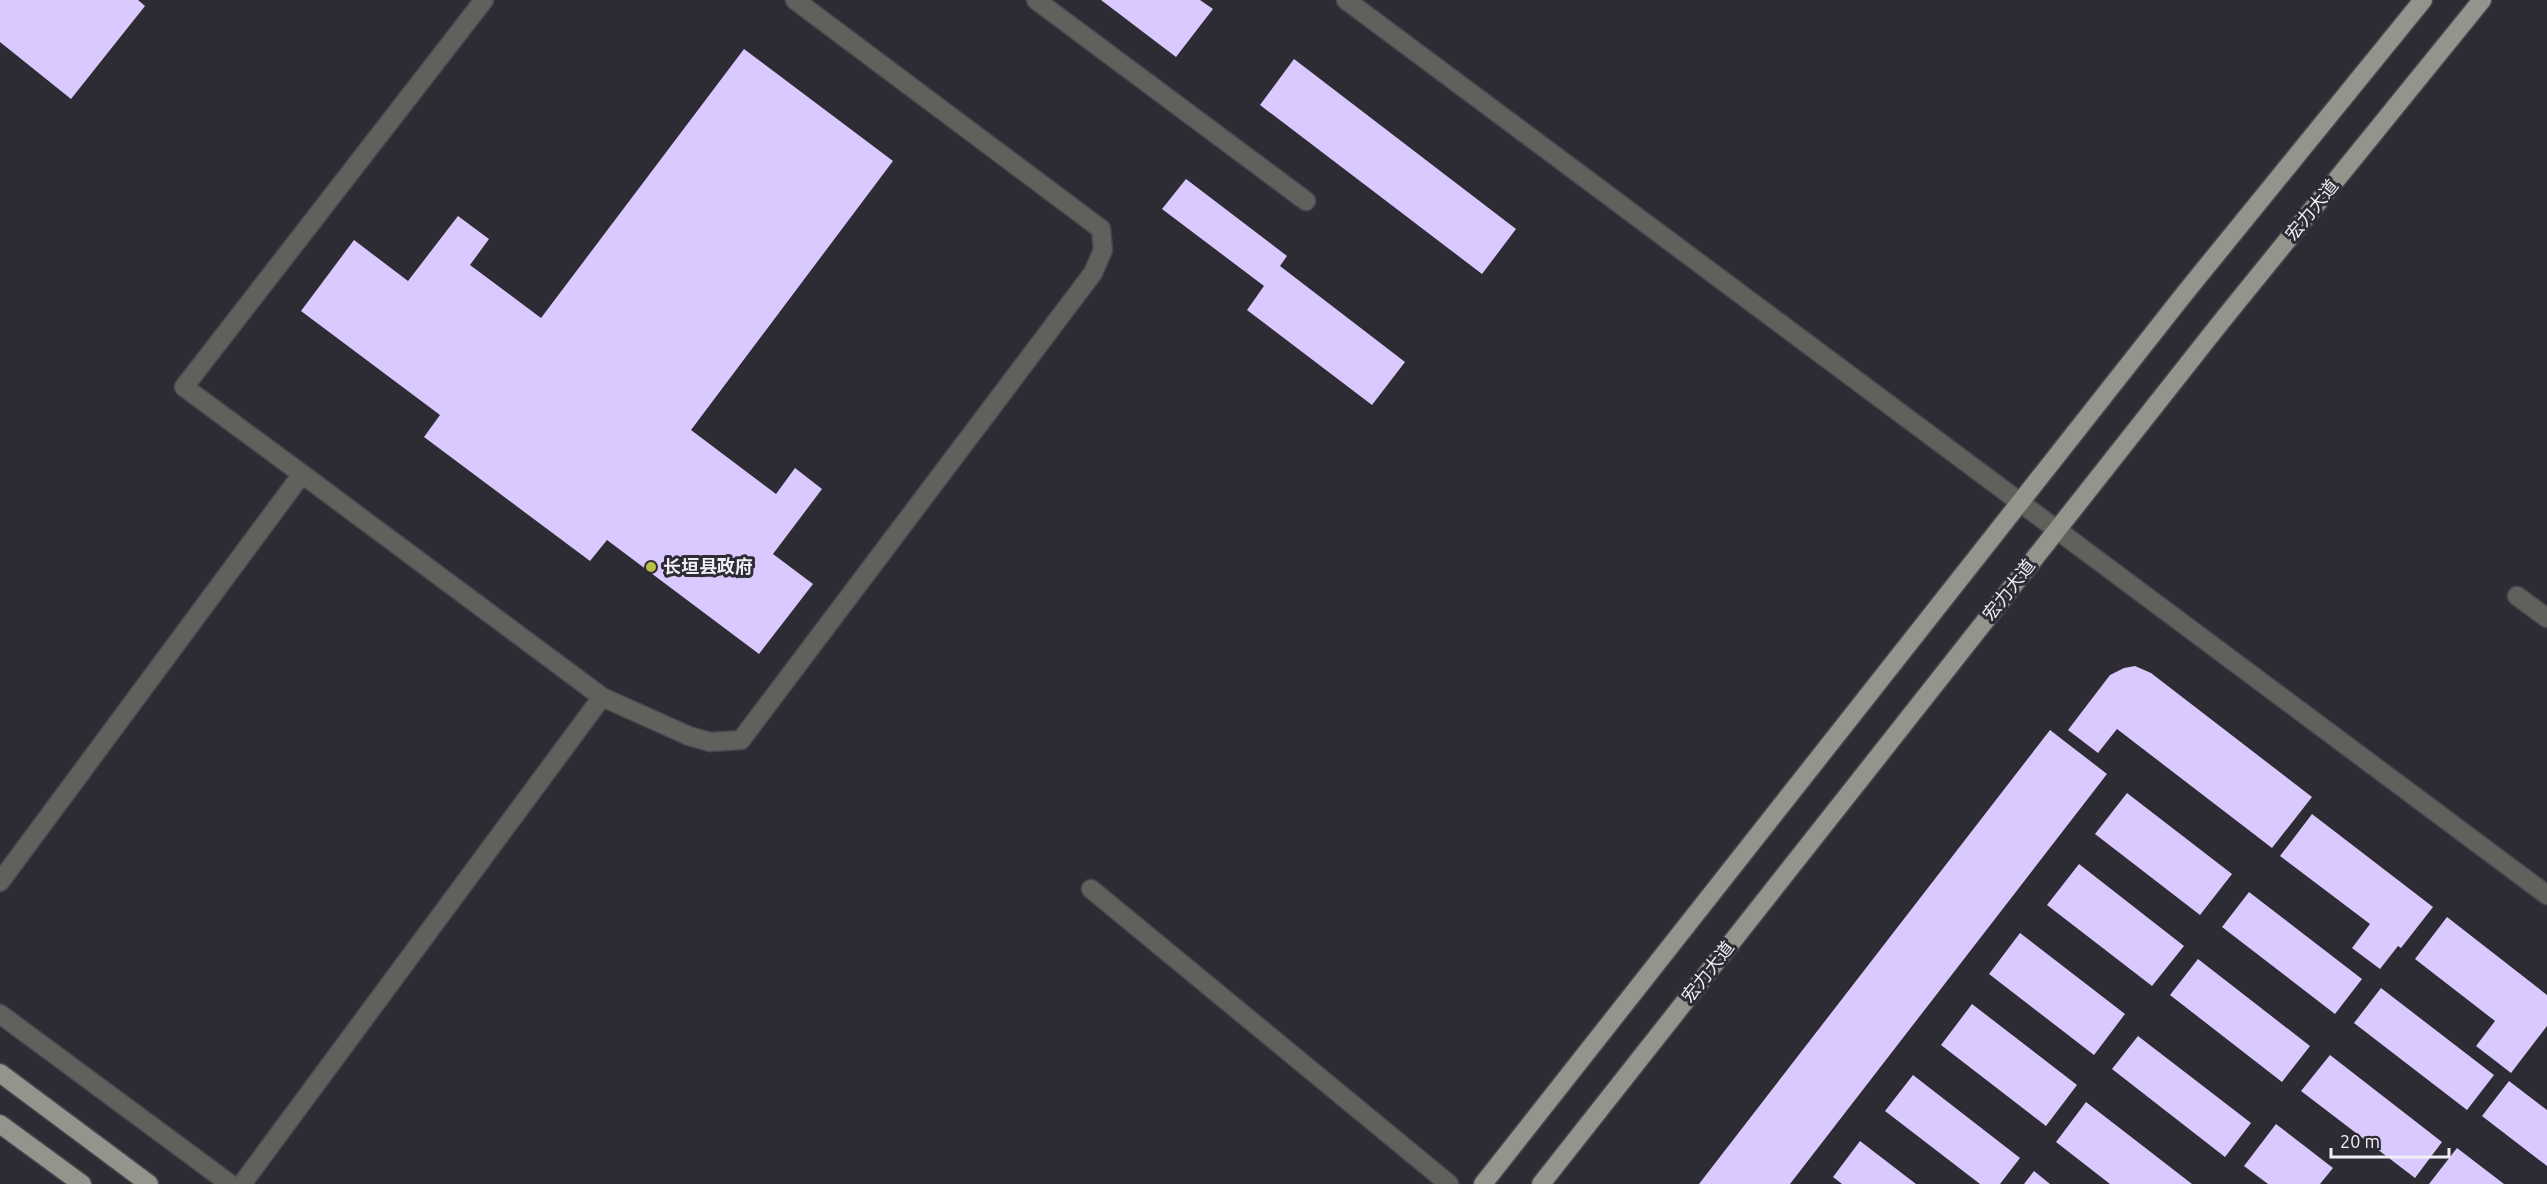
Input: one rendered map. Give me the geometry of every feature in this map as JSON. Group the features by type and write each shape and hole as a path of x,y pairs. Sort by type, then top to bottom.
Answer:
{"main road":[{"path":"1483,1184 2185,293 2423,0"},
{"name":"宏力大道","path":"1541,1184 2221,322 2482,0"},
{"path":"0,1073 149,1184"},
{"path":"0,1124 81,1184"}],"street":[{"path":"484,0 184,387 602,697 689,736 710,742 741,740 1094,273 1103,250 1101,229 795,0"},
{"path":"1036,0 1306,201"},
{"path":"1346,0 2547,895"},
{"path":"0,882 302,474"},
{"path":"2517,596 2547,618"},
{"path":"242,1184 602,697"},
{"path":"1091,889 1449,1184"},
{"path":"0,1014 230,1184"}],"building":[{"path":"0,0 138,0 145,6 71,99 0,42"},
{"path":"1101,0 1200,0 1213,9 1176,57"},
{"path":"744,49 893,161 691,430 776,494 795,468 822,489 773,554 813,584 759,654 607,540 590,561 424,437 440,415 301,311 354,240 408,281 458,216 489,239 470,265 541,318"},
{"path":"1294,59 1516,229 1482,274 1260,105"},
{"path":"1186,179 1287,256 1280,266 1405,362 1372,405 1247,310 1264,286 1162,209"},
{"path":"2135,666 2151,673 2312,797 2272,848 2117,729 2098,753 2068,730 2110,675 2124,668"},
{"path":"2050,730 2107,774 1790,1184 1699,1184"},
{"path":"2127,793 2232,874 2200,915 2095,834"},
{"path":"2312,814 2433,907 2401,948 2398,946 2380,969 2352,948 2370,924 2280,856"},
{"path":"2079,864 2184,946 2152,986 2047,905"},
{"path":"2249,892 2362,979 2335,1014 2222,927"},
{"path":"2447,917 2547,995 2547,1026 2511,1073 2476,1046 2495,1021 2415,959"},
{"path":"2020,933 2125,1014 2094,1055 1989,974"},
{"path":"2198,959 2310,1046 2282,1082 2170,995"},
{"path":"2381,988 2494,1075 2467,1110 2354,1023"},
{"path":"1972,1004 2077,1085 2046,1126 1941,1045"},
{"path":"2138,1036 2251,1123 2225,1157 2112,1069"},
{"path":"2330,1055 2442,1142 2415,1178 2301,1091"},
{"path":"1913,1075 2020,1158 2000,1184 1980,1184 1885,1111"},
{"path":"2509,1081 2547,1110 2547,1166 2482,1116"},
{"path":"2086,1102 2192,1184 2110,1184 2056,1142"},
{"path":"2276,1124 2333,1168 2320,1184 2268,1184 2244,1166"},
{"path":"1860,1141 1916,1184 1842,1184 1833,1177"},
{"path":"2457,1148 2504,1184 2429,1184"},
{"path":"2034,1171 2050,1184 2024,1184"}],"place":[{"name":"长垣县政府","path":"651,567"}]}
